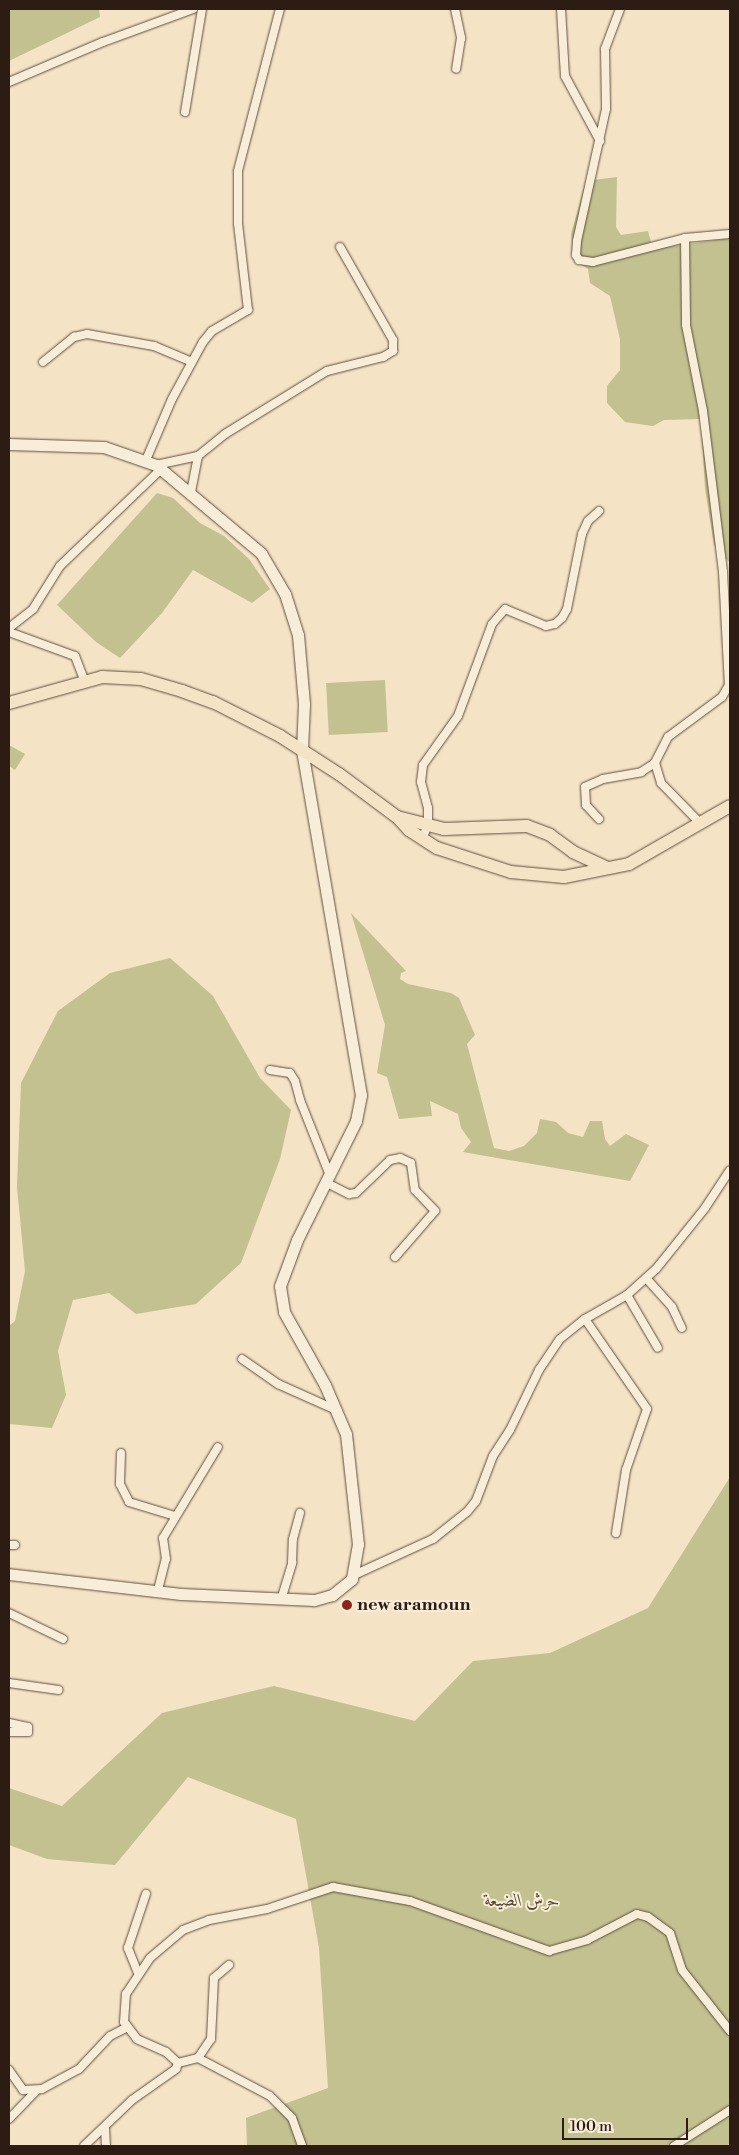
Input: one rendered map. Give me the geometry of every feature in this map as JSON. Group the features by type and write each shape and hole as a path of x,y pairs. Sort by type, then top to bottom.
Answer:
{"main road":[{"path":"9,703 84,680 119,676 182,691 213,702 302,750 397,817 422,839 438,848 490,867 544,876 589,874 642,859 699,822 730,806"},
{"path":"397,817 444,829 527,826 550,835 573,852 607,868"},
{"path":"438,848 444,829"}],"street":[{"path":"9,82 103,42 193,9"},
{"path":"185,112 202,9"},
{"path":"9,628 33,609 60,566 155,464 192,362 212,330 248,310 238,224 238,171 280,9"},
{"path":"455,9 460,38 456,69"},
{"path":"561,9 565,76 593,122 600,143"},
{"path":"620,9 608,34 606,49 608,87 600,143 576,240 579,260 593,262 685,238 730,234"},
{"path":"599,818 586,805 585,787 603,779 641,772 655,763 668,737 722,697 729,685 723,572 704,411 686,325 685,238"},
{"path":"155,464 198,456 225,434 319,375 393,352 393,340 340,247"},
{"path":"43,362 74,337 87,334 154,346 192,362"},
{"path":"9,444 87,446 155,464 191,492 261,553 285,594 293,614 302,674 302,750 362,1095 356,1121 297,1240 280,1286 284,1312 336,1410 346,1434 353,1482 358,1544 354,1574"},
{"path":"191,492 198,456"},
{"path":"422,839 428,825 428,808 421,782 423,765 458,716 492,624 505,609 546,626 556,624 562,618 567,609 582,534 588,521 599,511"},
{"path":"9,632 75,656 84,680"},
{"path":"655,763 661,783 699,822"},
{"path":"270,1070 290,1073 295,1081 327,1177 349,1194 356,1194 390,1160 400,1158 411,1163 415,1190 435,1211 395,1257"},
{"path":"9,1574 158,1590 281,1600 314,1600 332,1595 354,1574 433,1539 467,1512 476,1501 486,1469 510,1430 539,1370 560,1339 585,1319 627,1295 646,1278 689,1228 730,1170"},
{"path":"646,1278 672,1307 682,1328"},
{"path":"627,1295 658,1348"},
{"path":"585,1319 646,1409 626,1470 616,1533"},
{"path":"242,1359 278,1384 336,1410"},
{"path":"158,1590 166,1559 163,1538 218,1447"},
{"path":"121,1453 120,1484 129,1502 175,1516"},
{"path":"281,1600 292,1563 292,1539 300,1513"},
{"path":"9,1613 63,1639"},
{"path":"9,1683 59,1690"},
{"path":"9,1723 28,1728 28,1732 10,1732"},
{"path":"178,2063 166,2052 137,2039 126,2028 124,2012 126,1994 138,1973 160,1948 183,1930 209,1920 267,1909 332,1887 410,1902 549,1951 587,1940 642,1914 670,1933 682,1970 730,2031"},
{"path":"138,1973 128,1948 146,1894"},
{"path":"198,2058 211,2039 214,1978 229,1965"},
{"path":"9,2070 18,2086 28,2092 37,2090 70,2075 110,2036 126,2028"},
{"path":"178,2063 198,2058 250,2083 283,2106 295,2124 302,2146"},
{"path":"84,2146 105,2128 132,2100 176,2069 178,2063"},
{"path":"9,2119 37,2090"},
{"path":"674,2146 730,2110"},
{"path":"105,2128 106,2146"}],"green space":[{"path":"9,9 99,9 100,17 9,61"},
{"path":"617,177 616,227 621,235 648,231 653,249 730,238 730,563 714,545 705,489 701,419 664,420 653,426 625,422 607,403 607,386 620,370 620,339 610,296 590,283 588,269 579,263 573,252 571,234 586,181"},
{"path":"157,493 173,498 200,523 224,536 249,559 270,589 252,603 193,570 162,613 120,658 96,642 57,605"},
{"path":"385,680 388,732 329,735 326,683"},
{"path":"9,745 25,754 15,770 9,766"},
{"path":"351,913 406,971 401,973 400,979 408,984 451,993 459,998 475,1035 467,1044 494,1148 509,1151 524,1146 537,1133 540,1119 556,1122 568,1133 583,1137 590,1121 602,1121 605,1139 610,1146 626,1134 649,1145 630,1181 463,1152 471,1142 461,1128 458,1114 430,1101 432,1116 399,1119 387,1077 377,1073 385,1025"},
{"path":"170,958 213,996 260,1078 291,1110 280,1159 241,1263 196,1304 136,1314 109,1293 73,1300 58,1351 66,1395 52,1428 9,1424 9,1326 15,1321 25,1271 17,1187 21,1083 58,1011 110,973"},
{"name":"حرش الضيعة","path":"730,1477 730,2146 247,2146 246,2118 328,2088 319,1948 296,1819 188,1777 115,1865 47,1859 9,1845 9,1788 62,1806 162,1713 274,1686 415,1721 473,1661 550,1653 648,1608"}],"place":[{"name":"new aramoun","path":"347,1605"}]}
